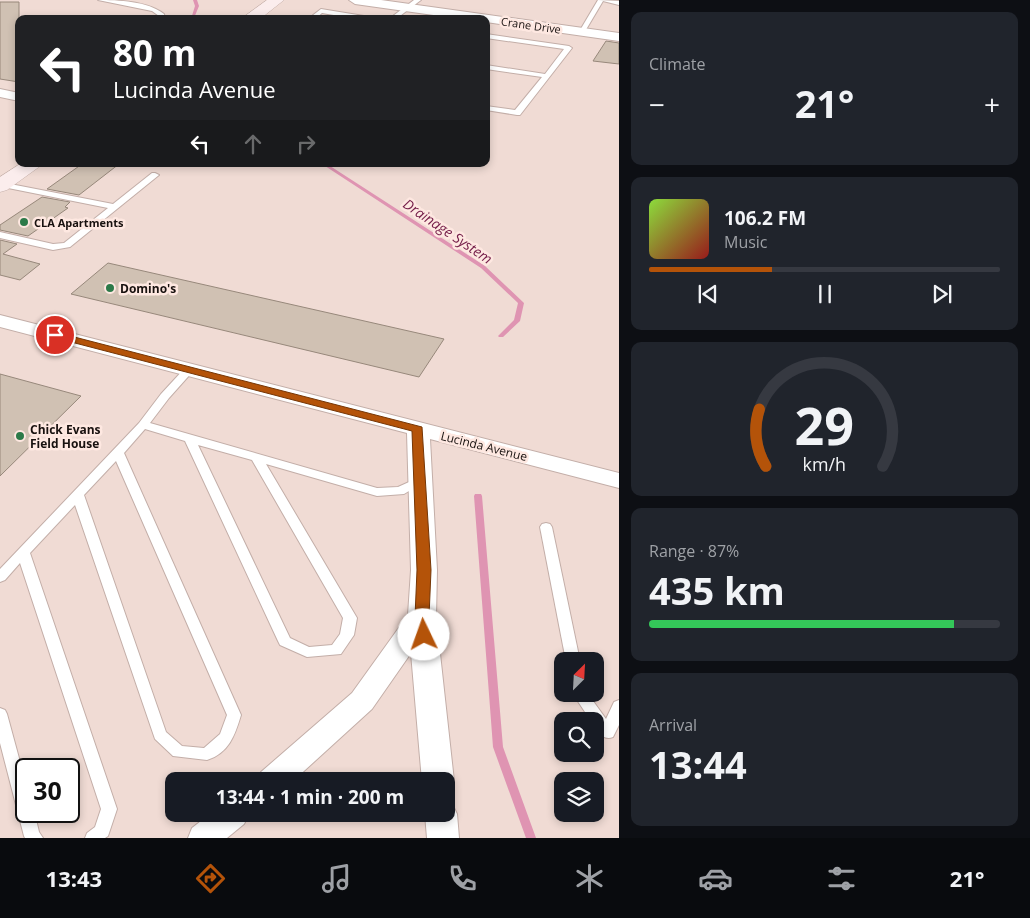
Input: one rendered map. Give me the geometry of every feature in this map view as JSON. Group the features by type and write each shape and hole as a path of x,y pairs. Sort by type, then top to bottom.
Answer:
{"main road":[{"path":"255,15 277,0"},
{"path":"2,185 29,167"}],"street":[{"name":"Crane Drive","path":"355,0 463,15"},
{"name":"Crane Drive","path":"490,19 619,37"},
{"path":"0,93 15,96"},
{"name":"Lucinda Avenue","path":"0,321 619,481"},
{"path":"418,429 418,482 424,570 422,617 437,772"},
{"path":"282,772 362,701 422,617"},
{"path":"204,838 223,822"},
{"path":"442,822 443,838"}],"lane":[{"path":"101,0 154,9 162,15"},
{"path":"397,15 418,0"},
{"path":"582,32 601,0"},
{"path":"605,0 619,3"},
{"path":"316,15 321,11 346,15"},
{"path":"490,37 569,48 517,113 490,109"},
{"path":"490,68 547,76"},
{"path":"0,235 60,247 67,245 155,175"},
{"path":"2,185 114,207"},
{"path":"0,578 144,426 165,396 190,370"},
{"path":"144,426 377,492 400,491 418,482"},
{"path":"190,439 285,641 307,652 336,650 348,635 350,618 256,457"},
{"path":"78,495 160,735 178,752 207,754 227,737 234,715 118,453"},
{"path":"546,527 571,652"},
{"path":"24,552 109,809 102,831 93,838"},
{"path":"586,702 608,733 619,706"},
{"path":"0,714 32,836 35,838"}],"building":[{"path":"0,2 19,2 19,15 15,15 15,81 0,79"},
{"path":"606,41 619,43 619,64 593,61"},
{"name":"CLA Apartments","path":"78,167 115,167 79,195 47,189"},
{"name":"CLA Apartments","path":"42,197 70,202 65,207 68,208 28,236 0,230 0,225"},
{"name":"CLA Apartments","path":"0,240 17,244 3,254 40,264 20,280 0,275"},
{"path":"108,263 444,339 419,377 71,294"},
{"name":"Chick Evans Field House","path":"0,374 81,396 0,476"}],"waterway":[{"name":"Drainage System","path":"193,15 197,6 195,0"},
{"name":"Drainage System","path":"329,167 483,267 521,303 517,321 501,336"},
{"path":"478,496 498,747 531,838"}],"place":[{"name":"CLA Apartments","path":"24,222"},
{"name":"Domino's","path":"110,288"},
{"name":"Chick Evans Field House","path":"20,436"}],"route":[{"path":"55,335 418,429 418,482 424,570 422,617 424,635"}]}
